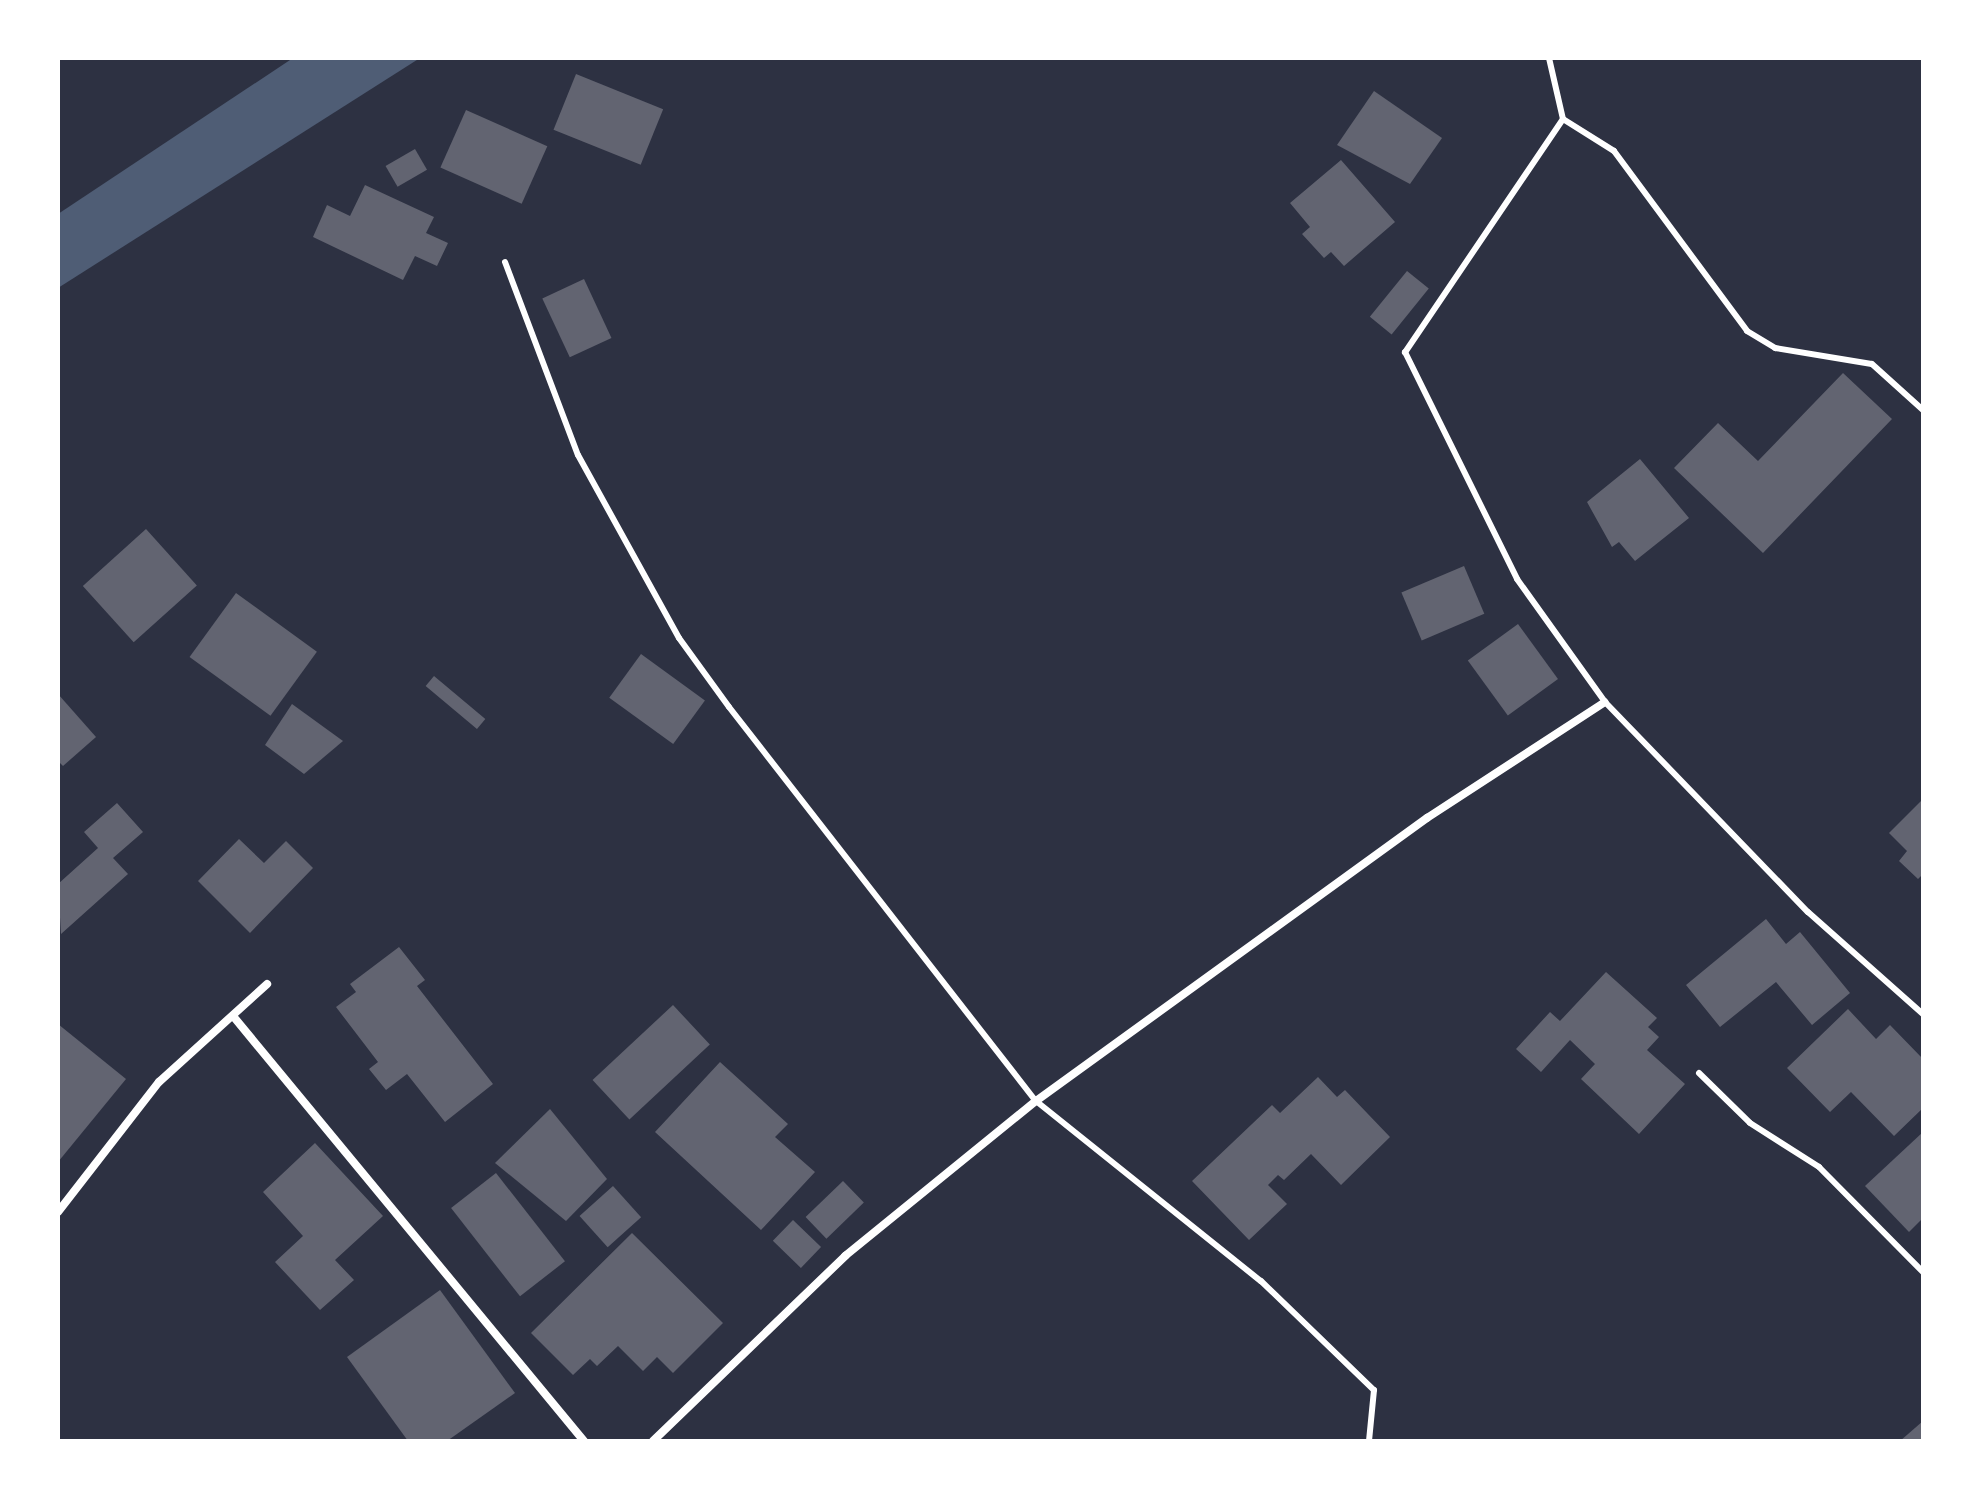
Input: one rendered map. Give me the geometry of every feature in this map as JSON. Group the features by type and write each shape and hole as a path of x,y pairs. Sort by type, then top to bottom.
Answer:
{"street":[{"path":"653,1441 845,1256 1036,1101 1427,818 1605,702"},
{"path":"58,1212 159,1082 267,984"},
{"path":"233,1016 584,1441"}],"lane":[{"path":"1549,58 1563,119 1614,151 1747,331 1775,348 1872,364 1923,410"},
{"path":"1563,119 1405,352 1517,579 1605,702 1808,912 1923,1014"},
{"path":"505,262 578,455 679,638 1036,1101 1261,1281 1374,1390 1369,1441"},
{"path":"1699,1073 1750,1123 1819,1167 1923,1272"}],"water":[{"path":"293,58 420,58 58,288 58,214"}],"building":[{"path":"576,74 663,109 641,165 554,130"},
{"path":"1374,91 1442,138 1410,184 1337,145"},
{"path":"466,110 547,146 522,204 440,168"},
{"path":"415,149 427,170 398,187 386,166"},
{"path":"1341,160 1395,222 1344,266 1331,252 1324,258 1302,234 1310,227 1290,203"},
{"path":"365,185 434,217 426,233 448,243 437,266 415,256 403,280 313,237 327,205 350,216"},
{"path":"1407,271 1429,289 1392,334 1370,317"},
{"path":"584,279 611,338 570,357 542,298"},
{"path":"1843,373 1892,419 1763,553 1674,468 1718,423 1758,461"},
{"path":"1640,459 1689,518 1635,561 1619,542 1612,547 1587,502"},
{"path":"146,529 197,585 134,642 83,586"},
{"path":"1464,566 1484,614 1422,640 1401,593"},
{"path":"236,593 317,652 270,716 190,657"},
{"path":"1518,624 1558,679 1508,715 1468,660"},
{"path":"641,654 705,700 673,744 609,698"},
{"path":"434,676 485,719 477,729 426,686"},
{"path":"58,694 96,737 63,766 58,761"},
{"path":"292,704 343,741 304,774 265,745"},
{"path":"1923,799 1923,874 1918,879 1899,861 1907,851 1889,833"},
{"path":"117,803 143,832 113,858 128,874 61,934 58,884 98,848 84,832"},
{"path":"239,839 264,863 286,841 313,868 250,933 198,881"},
{"path":"1766,919 1786,944 1800,932 1850,993 1812,1025 1776,982 1720,1027 1686,985"},
{"path":"399,947 425,980 417,986 493,1084 445,1122 407,1074 386,1090 369,1069 378,1062 336,1007 356,992 350,984"},
{"path":"1606,972 1657,1018 1648,1027 1659,1037 1647,1050 1685,1084 1639,1134 1581,1079 1595,1064 1570,1040 1541,1072 1516,1049 1550,1012 1560,1021"},
{"path":"673,1005 710,1044 629,1120 593,1080"},
{"path":"1848,1009 1876,1039 1890,1025 1923,1059 1923,1108 1894,1136 1851,1092 1830,1112 1787,1068"},
{"path":"58,1024 126,1079 58,1162"},
{"path":"720,1062 788,1124 775,1137 815,1172 761,1230 655,1132"},
{"path":"1318,1077 1337,1097 1345,1090 1390,1137 1341,1185 1311,1154 1284,1180 1278,1175 1268,1185 1287,1204 1249,1240 1192,1181 1272,1105 1280,1113"},
{"path":"550,1109 607,1179 566,1221 495,1163"},
{"path":"1923,1132 1923,1218 1909,1232 1865,1186"},
{"path":"315,1143 383,1216 335,1260 354,1280 320,1310 275,1262 303,1236 263,1192"},
{"path":"496,1173 565,1261 520,1296 451,1208"},
{"path":"843,1181 864,1203 826,1239 806,1217"},
{"path":"613,1186 641,1217 608,1247 580,1216"},
{"path":"793,1220 821,1247 801,1268 773,1241"},
{"path":"632,1233 723,1323 673,1373 657,1357 643,1371 618,1346 597,1366 590,1359 573,1375 531,1333"},
{"path":"440,1290 515,1393 447,1441 408,1441 347,1357"},
{"path":"1923,1421 1923,1441 1900,1441"}]}
